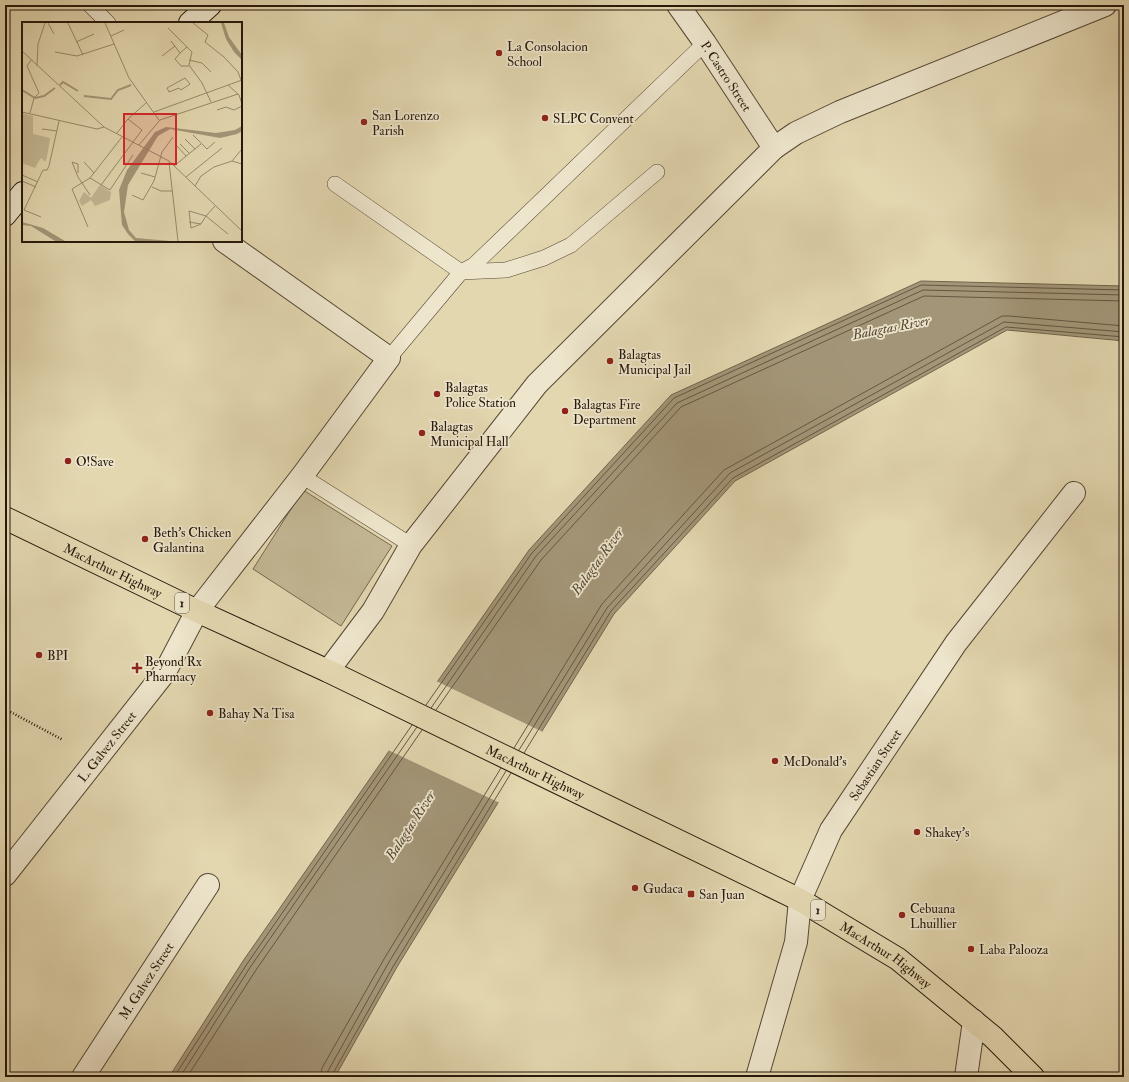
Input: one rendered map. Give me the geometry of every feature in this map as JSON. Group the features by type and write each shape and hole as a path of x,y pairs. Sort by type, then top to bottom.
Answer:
{"highway":[{"name":"MacArthur Highway","path":"5,518 197,611 328,671 800,900 898,959 993,1037 1033,1077"}],"street":[{"path":"191,22 210,5"},
{"name":"P. Castro Street","path":"678,5 705,43 774,148"},
{"path":"328,671 373,611 411,545 537,384 774,148 796,133 840,112 1105,5"},
{"path":"5,215 22,194"},
{"path":"225,242 389,358"},
{"name":"L. Galvez Street","path":"5,875 165,672 197,611 302,476 389,358"},
{"name":"Sebastian Street","path":"757,1077 796,942 800,900 831,830 956,642 1074,492"},
{"name":"M. Galvez Street","path":"83,1077 208,885"},
{"path":"966,1077 974,1021"}],"lane":[{"path":"90,5 107,22"},
{"path":"389,358 461,272 474,265 705,43"},
{"path":"334,184 461,272 506,270 544,258 570,245 657,172"},
{"path":"302,476 411,545"}],"path":[{"path":"5,709 63,740"}],"shaded area":[{"path":"303,490 392,546 341,626 253,569"}],"water":[{"name":"Balagtas River","path":"921,281 1124,286 1124,341 1007,330 735,481 614,614 397,967 335,1077 169,1077 243,961 529,550 671,395"}],"pier":[{"path":"436,681 543,732 500,803 388,750"}],"place":[{"name":"La Consolacion School","path":"499,53"},
{"name":"SLPC Convent","path":"545,118"},
{"name":"San Lorenzo Parish","path":"364,122"},
{"name":"Balagtas Municipal Jail","path":"610,361"},
{"name":"Balagtas Police Station","path":"437,394"},
{"name":"Balagtas Fire Department","path":"565,411"},
{"name":"Balagtas Municipal Hall","path":"422,433"},
{"name":"O!Save","path":"68,461"},
{"name":"Beth's Chicken Galantina","path":"145,539"},
{"name":"BPI","path":"39,655"},
{"name":"Beyond Rx Pharmacy","path":"137,668"},
{"name":"Bahay Na Tisa","path":"210,713"},
{"name":"McDonald's","path":"775,761"},
{"name":"Shakey's","path":"917,832"},
{"name":"Gudaca","path":"635,888"},
{"name":"San Juan","path":"691,894"},
{"name":"Cebuana Lhuillier","path":"902,915"},
{"name":"Laba Palooza","path":"971,949"}]}
